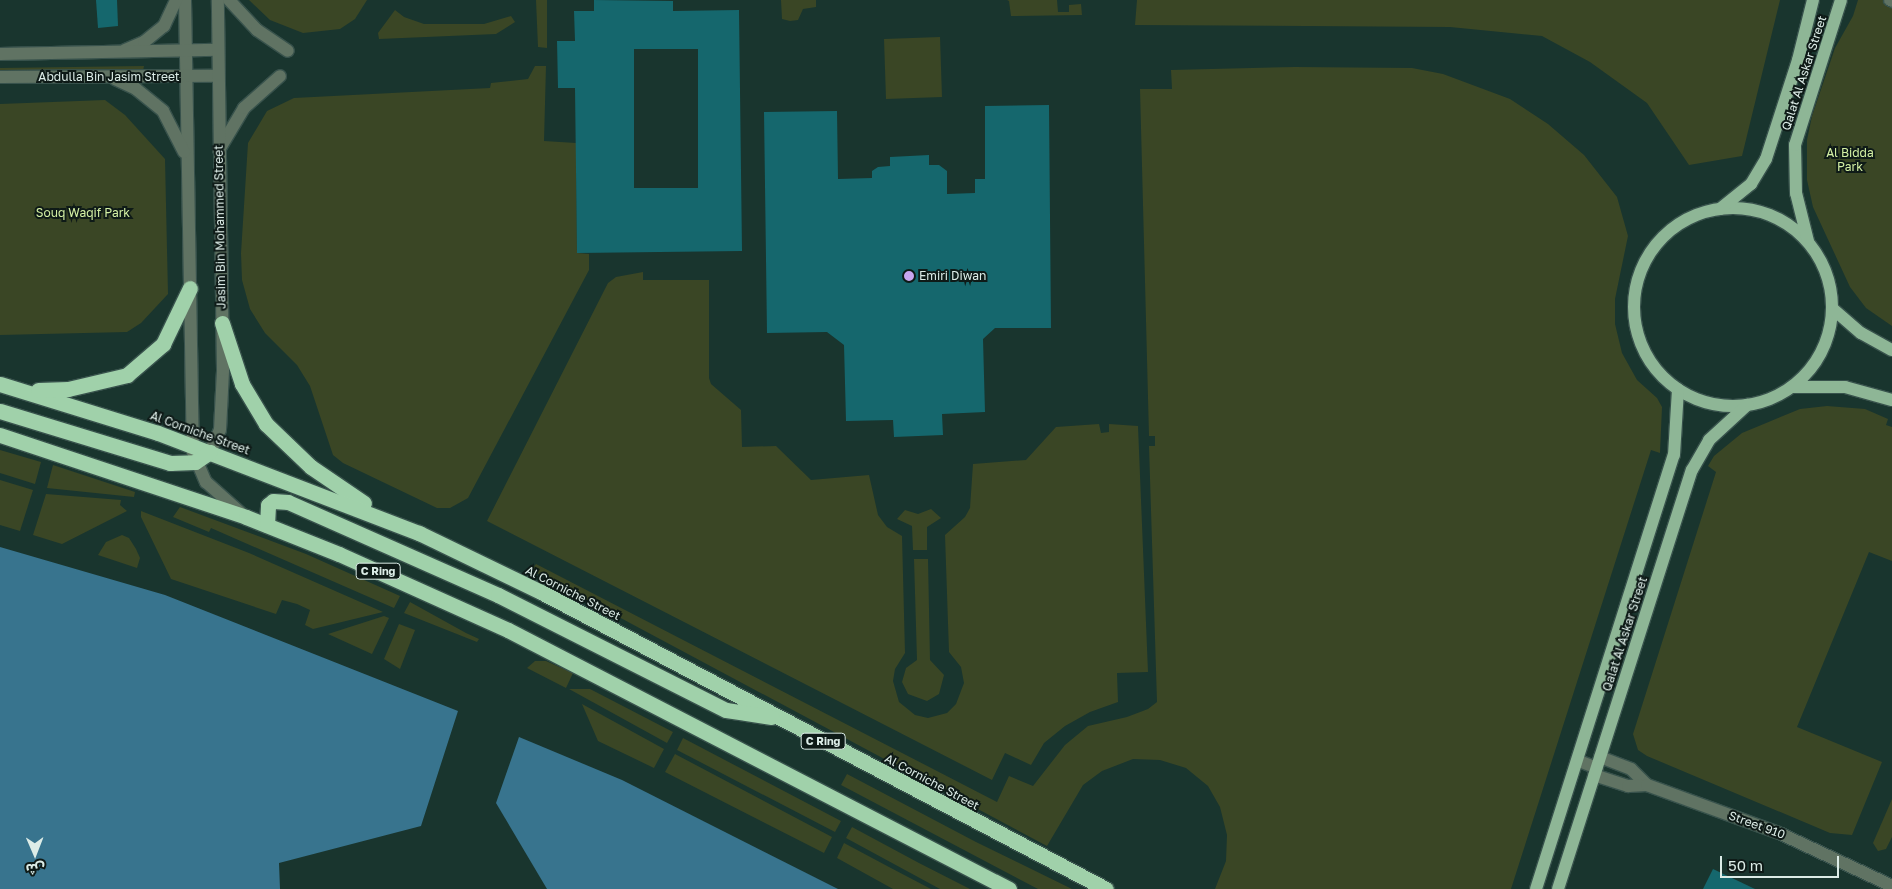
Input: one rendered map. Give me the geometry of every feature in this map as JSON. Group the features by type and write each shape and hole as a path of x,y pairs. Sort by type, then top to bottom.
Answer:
{"highway":[{"path":"24,390 68,389 127,375 163,344 190,288"},
{"path":"222,323 242,384 266,424 312,467 388,519"},
{"name":"Al Corniche Street","path":"0,384 24,390 193,446 388,519 541,592 1106,889"},
{"path":"0,412 55,426 152,458 175,463 195,462 210,452"},
{"name":"C Ring","path":"0,435 246,517 348,558 547,649 1009,889"},
{"path":"266,525 268,505 273,501 288,502 498,595 726,710 778,717"}],"main road":[{"name":"Qalat Al Askar Street","path":"1720,210 1751,184 1766,159 1798,60 1813,0"},
{"name":"Qalat Al Askar Street","path":"1808,243 1796,193 1795,144 1841,0"},
{"path":"1720,210 1748,210 1775,218 1808,243 1824,267 1833,309 1830,331 1822,353 1809,372 1792,387 1771,399 1746,405 1711,404 1678,389 1656,370 1642,345 1635,317 1636,288 1646,261 1665,236 1690,218 1720,210"},
{"path":"1833,309 1861,333 1892,350"},
{"path":"1792,387 1845,387 1892,400"},
{"name":"Qalat Al Askar Street","path":"1536,889 1579,761 1674,455 1678,389"},
{"name":"Qalat Al Askar Street","path":"1558,889 1692,470 1709,440 1746,405"}],"street":[{"path":"115,53 131,48 156,33 164,26 176,0"},
{"path":"184,0 187,50 187,162 193,446 195,462 206,482 246,517"},
{"name":"Jasim Bin Mohammed Street","path":"210,452 221,424 222,323 218,153 218,0"},
{"path":"229,0 257,30 288,51"},
{"name":"Abdulla Bin Jasim Street","path":"0,54 218,50"},
{"name":"Abdulla Bin Jasim Street","path":"0,77 218,76"},
{"path":"218,153 244,108 280,76"},
{"path":"108,77 136,89 163,111 177,133 187,162"},
{"name":"Street 910","path":"1579,761 1597,767 1628,786 1647,785 1816,848 1892,886"},
{"name":"Street 910","path":"1597,767 1631,769 1647,785"}],"green space":[{"path":"249,0 367,0 355,19 340,29 303,33 270,20"},
{"path":"536,0 547,0 547,48 538,47"},
{"path":"781,0 816,0 816,7 803,9 798,20 790,21 782,19"},
{"path":"1007,0 1057,0 1058,12 1069,12 1069,5 1081,4 1082,15 1011,16 1009,1"},
{"path":"1137,0 1780,0 1742,156 1689,165 1647,103 1590,62 1542,36 1450,27 1135,25"},
{"name":"Al Bidda Park","path":"1858,0 1892,0 1892,326 1866,308 1850,287 1813,207 1807,180 1807,140 1812,116 1835,48 1853,16"},
{"path":"395,10 404,17 424,24 484,24 511,16 515,22 496,34 379,39 378,33"},
{"path":"940,37 942,97 886,99 884,39"},
{"path":"144,66 143,71 0,72 0,68"},
{"path":"535,66 546,66 544,141 576,143 577,253 589,254 589,270 468,498 450,508 437,508 343,463 333,455 310,386 297,365 265,333 250,309 242,280 241,253 248,143 267,111 294,98 490,88 491,83 528,79"},
{"path":"1295,67 1412,68 1443,74 1510,99 1548,124 1584,155 1617,197 1628,236 1615,299 1615,324 1622,353 1637,380 1657,398 1662,407 1660,453 1651,450 1511,889 1215,889 1226,861 1227,835 1220,807 1208,786 1186,768 1160,760 1133,759 1102,771 1083,785 1047,846 531,570 536,564 997,802 1009,776 1033,786 1065,745 1088,726 1127,717 1148,709 1157,702 1149,446 1155,446 1155,436 1149,436 1140,89 1172,89 1171,70"},
{"name":"Souq Waqif Park","path":"105,100 125,115 165,159 168,294 141,323 127,332 0,335 0,104"},
{"path":"643,272 643,280 709,280 709,378 711,384 741,410 742,447 776,446 811,480 869,475 878,515 887,527 902,536 905,653 895,669 893,681 899,702 915,715 928,718 947,713 956,704 964,683 961,667 949,652 945,535 965,517 970,508 973,464 1026,460 1056,427 1099,424 1101,433 1109,432 1109,424 1138,426 1148,672 1117,673 1118,702 1090,712 1065,726 1044,743 1031,765 1005,753 992,780 487,521 608,283 616,277"},
{"path":"1827,406 1865,409 1888,419 1886,425 1892,427 1892,561 1869,552 1797,727 1882,762 1852,835 1830,833 1647,756 1638,750 1633,734 1716,472 1708,466 1714,456 1742,433 1800,409"},
{"path":"0,450 41,462 35,484 0,473"},
{"path":"53,465 135,492 134,497 47,488"},
{"path":"0,480 33,490 20,531 0,525"},
{"path":"46,494 121,500 120,505 127,511 62,544 33,535"},
{"path":"180,507 306,554 400,596 394,608 211,528 209,532 173,517"},
{"path":"931,509 941,518 927,527 927,550 913,550 912,526 897,519 905,510 918,514"},
{"path":"141,511 249,553 383,612 313,629 305,625 310,610 297,604 282,600 276,614 171,579 141,517"},
{"path":"122,535 129,538 136,549 140,558 137,568 98,555 106,542"},
{"path":"914,559 928,559 930,660 944,675 939,694 927,701 908,694 902,682 906,668 917,660"},
{"path":"410,602 479,639 477,642 404,613"},
{"path":"384,616 389,618 372,654 328,634"},
{"path":"399,624 415,630 400,669 384,659"},
{"path":"535,661 546,661 573,673 566,688 527,668"},
{"path":"569,689 590,689 673,732 667,743"},
{"path":"582,704 664,749 654,768 598,741"},
{"path":"683,738 841,821 835,832 677,750"},
{"path":"675,754 832,837 824,853 665,772"},
{"path":"847,774 976,842 1072,889 1038,889 841,785"},
{"path":"1892,799 1892,837 1886,849 1878,851 1873,843"},
{"path":"852,827 970,889 940,889 846,838"},
{"path":"844,843 931,889 893,889 837,858"}],"water":[{"path":"0,547 165,595 458,711 421,826 279,863 280,889 0,889"},
{"path":"519,737 622,780 838,889 547,889 496,803"}],"building":[{"path":"96,0 117,0 118,26 98,28"},
{"path":"594,0 673,1 673,11 739,10 742,251 577,253 575,88 558,88 557,41 575,41 574,11 594,11","holes":["634,49 698,49 698,188 634,188"]},
{"name":"Emiri Diwan","path":"1049,105 1051,328 995,328 983,339 985,412 942,414 943,435 894,437 893,420 846,421 844,345 827,332 767,333 764,112 837,111 838,179 872,178 872,171 878,167 890,166 890,157 929,155 929,165 939,165 947,171 947,194 975,193 975,179 985,179 985,106"},
{"path":"1713,869 1755,889 1703,889"}],"place":[{"name":"Emiri Diwan","path":"909,276"}]}
